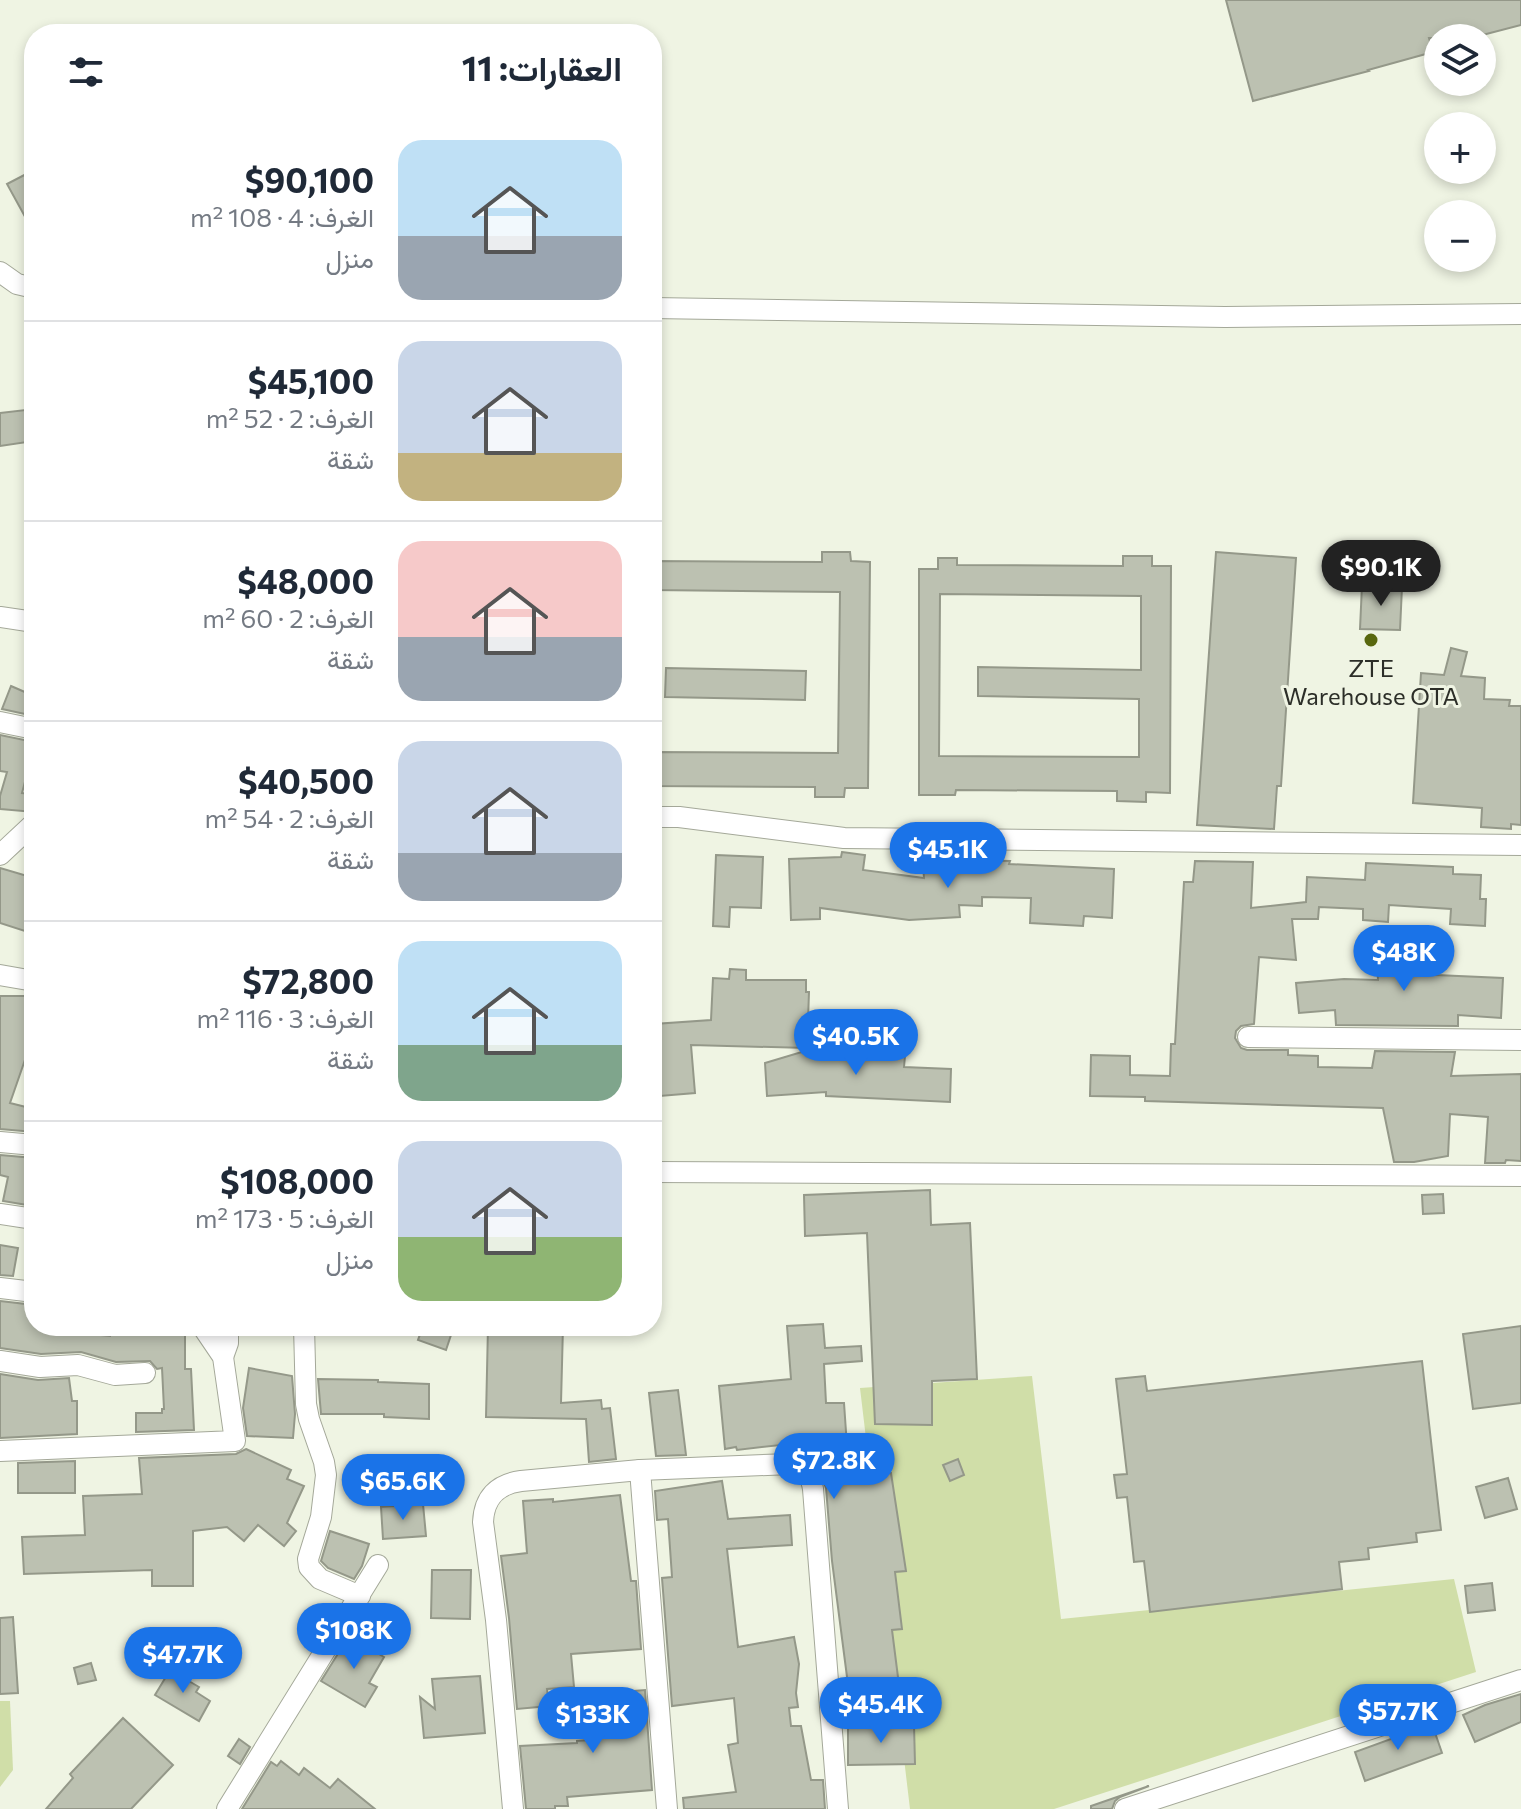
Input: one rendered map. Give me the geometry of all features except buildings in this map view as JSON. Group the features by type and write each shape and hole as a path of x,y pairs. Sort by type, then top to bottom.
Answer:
{"street":[{"path":"0,272 24,286"},
{"path":"662,308 1225,317 1521,314"},
{"path":"0,617 24,621"},
{"path":"0,722 24,727"},
{"path":"662,817 844,838 1521,845"},
{"path":"0,855 24,833"},
{"path":"0,975 24,979"},
{"path":"1248,1037 1521,1040"},
{"path":"0,1142 24,1144"},
{"path":"662,1172 1521,1176"},
{"path":"0,1214 24,1218"},
{"path":"0,1288 24,1291"},
{"path":"0,1451 235,1441 223,1357 209,1336"},
{"path":"223,1357 228,1336"},
{"path":"304,1336 306,1404 326,1475 321,1517 308,1559 309,1567 320,1579 360,1596"},
{"path":"0,1361 40,1367 78,1365 115,1375 145,1373"},
{"path":"513,1809 496,1620 483,1522 487,1502 493,1493 511,1482 640,1470 790,1464 809,1475 813,1489 838,1809"},
{"path":"640,1470 667,1809"},
{"path":"227,1809 378,1565"},
{"path":"1125,1809 1521,1680"}],"green space":[{"path":"1032,1376 1061,1619 1454,1579 1476,1672 1054,1809 910,1809 860,1388"},
{"path":"0,1701 10,1701 13,1770 0,1787"}],"place":[{"name":"ZTE Warehouse OTA","path":"1371,640"}]}
